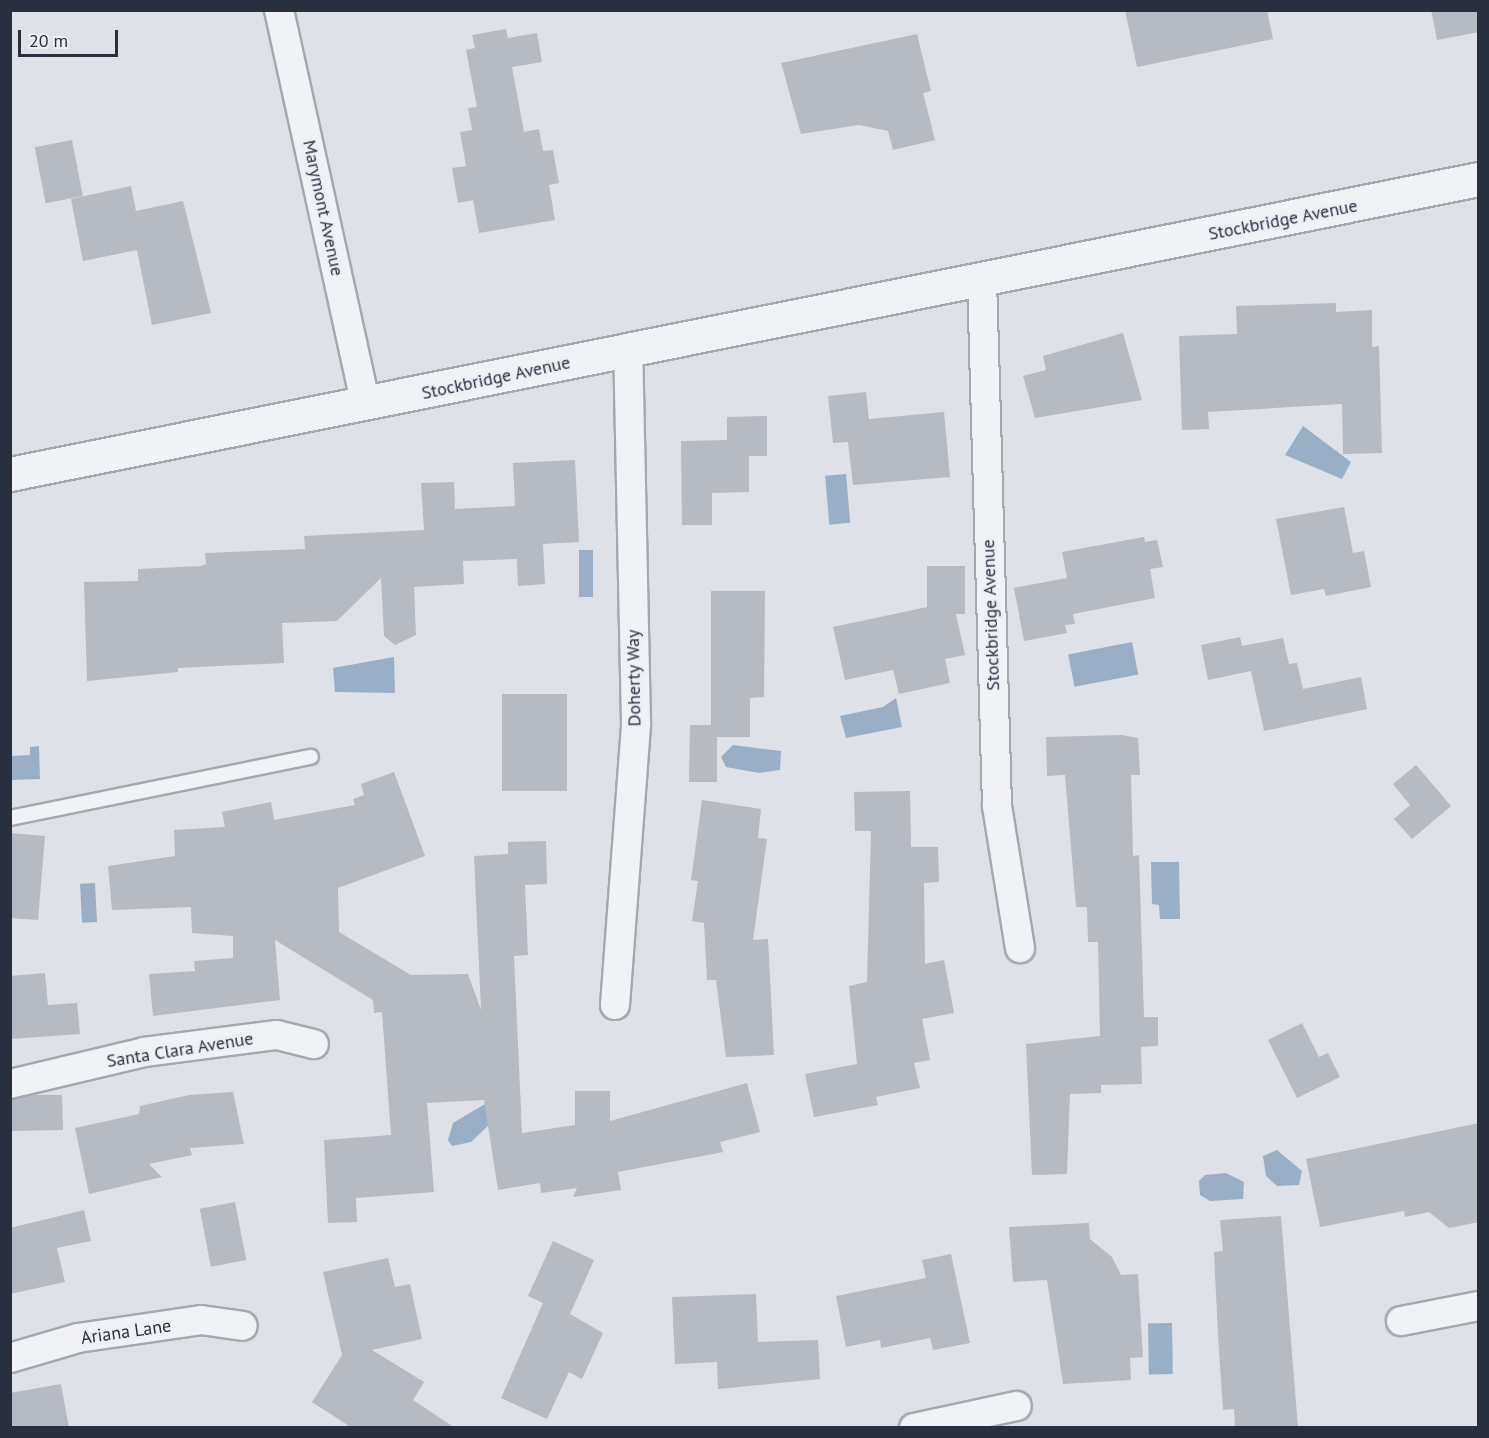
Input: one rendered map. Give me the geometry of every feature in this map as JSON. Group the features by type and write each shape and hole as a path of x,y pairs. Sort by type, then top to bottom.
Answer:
{"street":[{"name":"Marymont Avenue","path":"279,10 366,405"},
{"name":"Stockbridge Avenue","path":"10,474 366,405 1479,179"},
{"name":"Stockbridge Avenue","path":"982,279 997,806 1020,948"},
{"name":"Doherty Way","path":"615,1005 636,723 628,350"},
{"name":"Santa Clara Avenue","path":"10,1084 155,1050 277,1035 314,1044"},
{"path":"1401,1321 1479,1306"},
{"name":"Ariana Lane","path":"10,1358 78,1338 201,1320 243,1326"},
{"path":"914,1428 1017,1406"}],"lane":[{"path":"10,818 311,757"}],"water":[{"path":"1303,426 1351,462 1342,479 1285,455"},
{"path":"846,474 850,523 829,525 825,476"},
{"path":"579,550 593,550 593,597 579,597"},
{"path":"1132,642 1138,674 1074,687 1068,654"},
{"path":"394,657 395,693 335,692 333,668"},
{"path":"896,698 902,727 846,738 840,716 883,707"},
{"path":"733,745 781,751 780,770 759,773 726,767 721,757"},
{"path":"39,746 40,779 11,780 11,756 30,755 30,747"},
{"path":"1151,862 1179,862 1180,919 1160,919 1159,905 1152,904"},
{"path":"95,883 97,922 82,923 80,884"},
{"path":"485,1104 490,1124 471,1142 452,1146 448,1140 453,1123"},
{"path":"1277,1150 1302,1171 1299,1185 1277,1186 1266,1176 1263,1156"},
{"path":"1226,1173 1244,1182 1243,1199 1210,1201 1200,1195 1199,1181 1205,1175"},
{"path":"1148,1323 1172,1323 1173,1374 1149,1374"}],"building":[{"path":"1125,10 1267,10 1273,39 1137,67"},
{"path":"1431,10 1479,10 1479,32 1437,40"},
{"path":"506,29 508,38 537,33 542,62 512,67 524,132 539,129 543,151 553,150 559,183 549,185 555,220 479,233 473,200 458,203 452,168 466,166 460,132 472,130 468,108 477,107 466,50 475,48 472,35"},
{"path":"917,34 931,91 923,93 935,140 893,150 888,131 859,125 801,134 781,63"},
{"path":"72,140 83,196 46,203 35,147"},
{"path":"131,186 136,211 183,201 211,313 152,325 137,250 83,261 71,199"},
{"path":"1336,303 1336,312 1372,310 1372,347 1379,346 1382,453 1343,454 1342,404 1208,412 1209,429 1182,430 1179,336 1237,334 1236,306"},
{"path":"1123,333 1142,400 1035,418 1023,376 1046,370 1043,356"},
{"path":"866,392 869,419 944,412 950,477 853,485 848,442 833,443 828,396"},
{"path":"767,416 767,456 749,456 749,492 712,493 712,525 682,525 681,441 727,440 727,417"},
{"path":"575,460 579,542 543,544 545,584 518,586 517,559 463,561 464,584 414,587 416,635 395,645 384,636 381,578 337,621 282,623 284,663 178,668 178,672 87,681 84,582 138,581 138,569 201,566 206,564 205,553 305,549 304,536 424,530 421,483 454,482 455,509 515,506 513,463"},
{"path":"1344,507 1353,553 1364,551 1371,587 1326,596 1324,589 1291,595 1276,519"},
{"path":"1144,537 1145,542 1157,540 1163,567 1150,569 1155,598 1073,614 1075,624 1065,625 1067,633 1024,641 1014,588 1067,578 1062,552"},
{"path":"927,566 965,566 965,614 956,614 965,655 945,659 950,683 899,694 893,670 845,680 833,627 927,607"},
{"path":"711,591 765,591 764,697 750,698 750,737 717,737 717,782 689,782 690,725 711,725"},
{"path":"1240,637 1242,646 1283,638 1289,664 1297,663 1303,689 1361,677 1367,709 1264,731 1251,671 1208,680 1201,645"},
{"path":"502,694 567,694 567,791 502,791"},
{"path":"1122,735 1138,738 1140,775 1131,775 1133,856 1139,855 1144,1017 1158,1017 1158,1046 1141,1047 1142,1084 1101,1085 1101,1093 1070,1094 1067,1174 1032,1175 1026,1044 1100,1036 1098,942 1088,942 1087,907 1076,907 1065,775 1047,776 1046,737"},
{"path":"1416,765 1451,806 1412,839 1394,819 1410,805 1393,784"},
{"path":"394,772 425,856 338,888 339,932 411,975 468,974 481,1010 474,856 508,854 508,842 546,841 547,884 525,885 528,955 514,956 522,1133 575,1125 575,1091 610,1091 610,1121 747,1083 760,1132 720,1142 723,1152 618,1172 621,1190 573,1197 577,1188 541,1193 540,1183 498,1190 484,1100 427,1103 434,1192 356,1198 357,1222 328,1223 324,1140 391,1135 382,1012 374,1013 373,1000 275,940 280,1000 153,1016 149,974 195,971 194,961 233,958 233,936 192,933 191,907 112,910 108,866 175,856 174,830 225,827 222,812 271,802 274,820 355,805 353,799 364,795 361,784"},
{"path":"910,791 911,847 938,847 939,882 924,883 925,964 944,960 954,1013 922,1019 930,1060 914,1063 920,1088 876,1097 878,1105 814,1117 805,1074 857,1064 849,986 867,982 871,831 855,831 854,792"},
{"path":"702,800 761,809 758,838 767,839 753,940 768,939 774,1055 726,1057 716,980 707,980 704,923 692,921 698,881 691,880"},
{"path":"10,833 45,836 38,920 10,918"},
{"path":"45,973 48,1005 77,1003 80,1034 10,1039 10,976"},
{"path":"1302,1023 1319,1057 1328,1053 1340,1077 1297,1098 1268,1040"},
{"path":"233,1092 244,1144 190,1148 192,1155 149,1164 162,1177 89,1194 75,1128 139,1114 140,1106 189,1095"},
{"path":"34,1095 62,1095 63,1130 10,1131 10,1100"},
{"path":"1479,1123 1479,1222 1449,1228 1429,1212 1405,1217 1404,1211 1320,1227 1306,1159"},
{"path":"235,1202 246,1260 211,1267 200,1209"},
{"path":"84,1210 91,1241 57,1248 65,1282 10,1294 10,1228"},
{"path":"1281,1216 1298,1428 1235,1428 1234,1409 1223,1410 1214,1252 1223,1251 1220,1220"},
{"path":"1089,1223 1090,1239 1112,1257 1121,1275 1138,1274 1143,1357 1130,1358 1131,1380 1063,1384 1047,1280 1013,1282 1009,1227"},
{"path":"553,1241 594,1260 570,1314 603,1333 582,1379 569,1372 547,1419 501,1398 543,1303 528,1296"},
{"path":"951,1254 970,1343 933,1350 930,1338 881,1348 880,1340 846,1347 836,1296 926,1278 922,1260"},
{"path":"388,1258 395,1287 410,1284 422,1339 372,1350 424,1382 413,1400 455,1428 352,1428 312,1402 342,1355 323,1272"},
{"path":"756,1294 758,1342 818,1340 820,1379 718,1389 717,1362 675,1364 672,1297"},
{"path":"61,1384 69,1428 10,1428 10,1393"}]}
